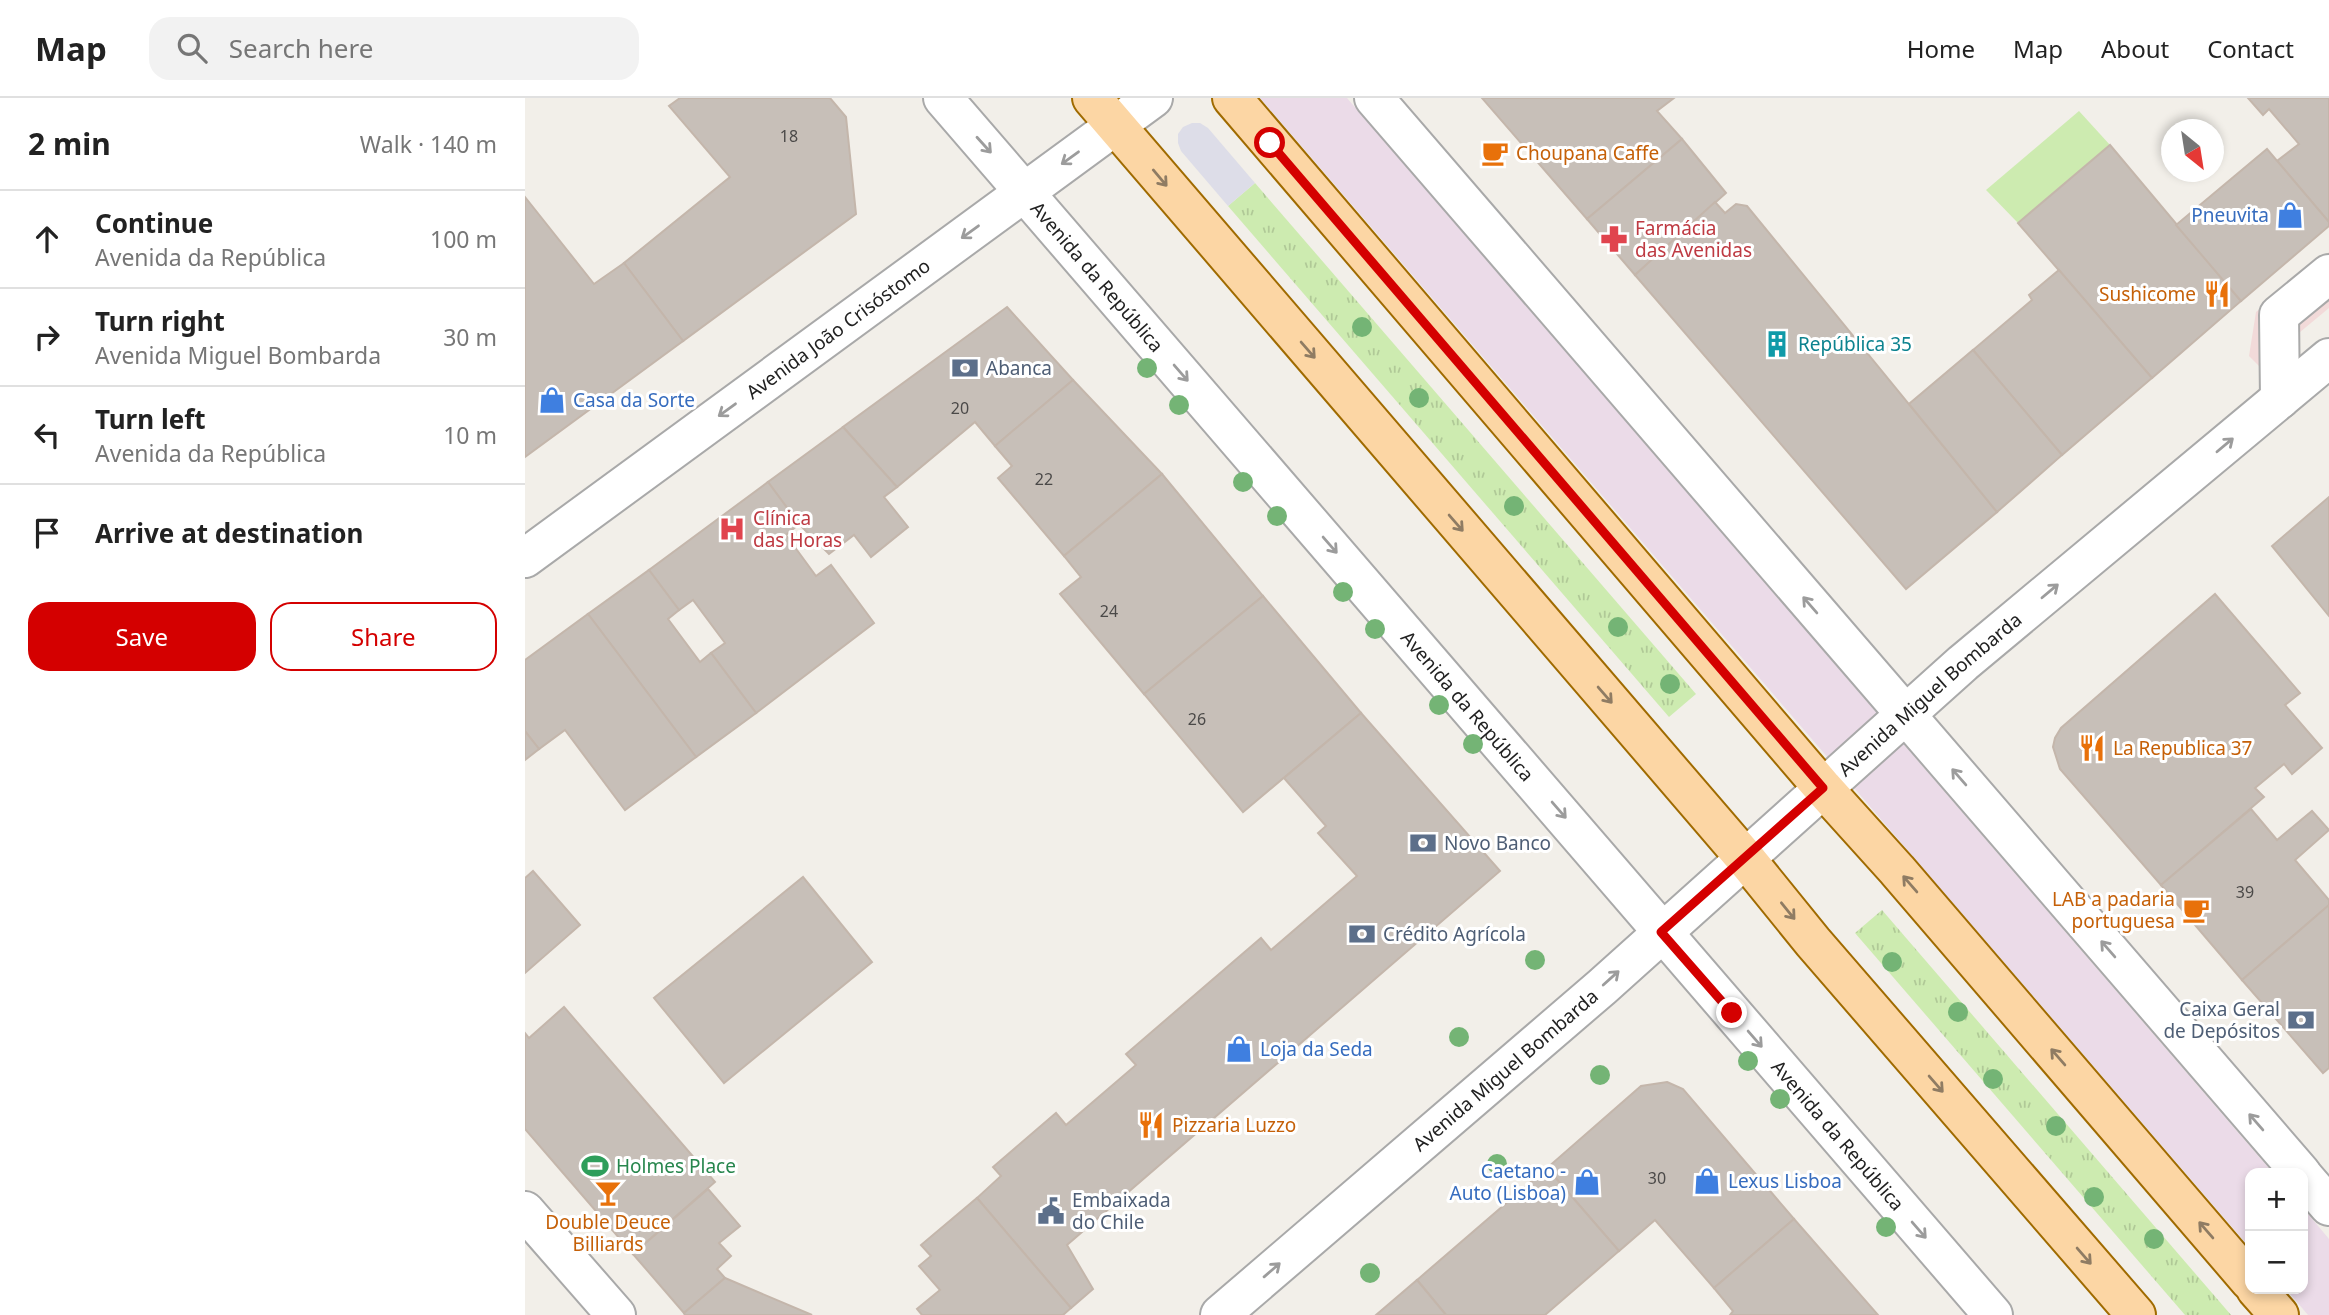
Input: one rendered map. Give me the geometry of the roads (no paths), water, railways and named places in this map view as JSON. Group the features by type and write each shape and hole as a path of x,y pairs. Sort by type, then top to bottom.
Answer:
{"main road":[{"path":"1232,98 2245,1276"},
{"path":"1104,112 1745,858 1814,943 2136,1315"},
{"path":"2260,1294 2279,1315"}],"street":[{"name":"Avenida da República","path":"943,98 1993,1315"},
{"name":"Avenida João Crisóstomo","path":"525,558 1025,191 1104,112 1153,98"},
{"path":"1374,98 2296,1168"},
{"path":"2280,399 2279,315 2329,274"},
{"name":"Avenida Miguel Bombarda","path":"1220,1315 1602,987 1963,663 2329,358"},
{"path":"2308,1182 2329,1206"},
{"path":"525,1211 616,1315"}],"place":[{"name":"Choupana Caffe","path":"1495,153"},
{"name":"Pneuvita","path":"2290,215"},
{"name":"Farmácia das Avenidas","path":"1614,239"},
{"name":"Sushicome","path":"2217,294"},
{"name":"República 35","path":"1777,344"},
{"name":"Abanca","path":"965,368"},
{"name":"Casa da Sorte","path":"552,400"},
{"name":"Clínica das Horas","path":"732,529"},
{"name":"La Republica 37","path":"2092,748"},
{"name":"Novo Banco","path":"1423,843"},
{"name":"LAB a padaria portuguesa","path":"2196,910"},
{"name":"Crédito Agrícola","path":"1362,934"},
{"name":"Caixa Geral de Depósitos","path":"2301,1020"},
{"name":"Loja da Seda","path":"1239,1049"},
{"name":"Pizzaria Luzzo","path":"1151,1125"},
{"name":"Holmes Place","path":"595,1166"},
{"name":"Lexus Lisboa","path":"1707,1181"},
{"name":"Caetano - Auto (Lisboa)","path":"1587,1182"},
{"name":"Double Deuce Billiards","path":"608,1193"},
{"name":"Embaixada do Chile","path":"1051,1211"}]}
